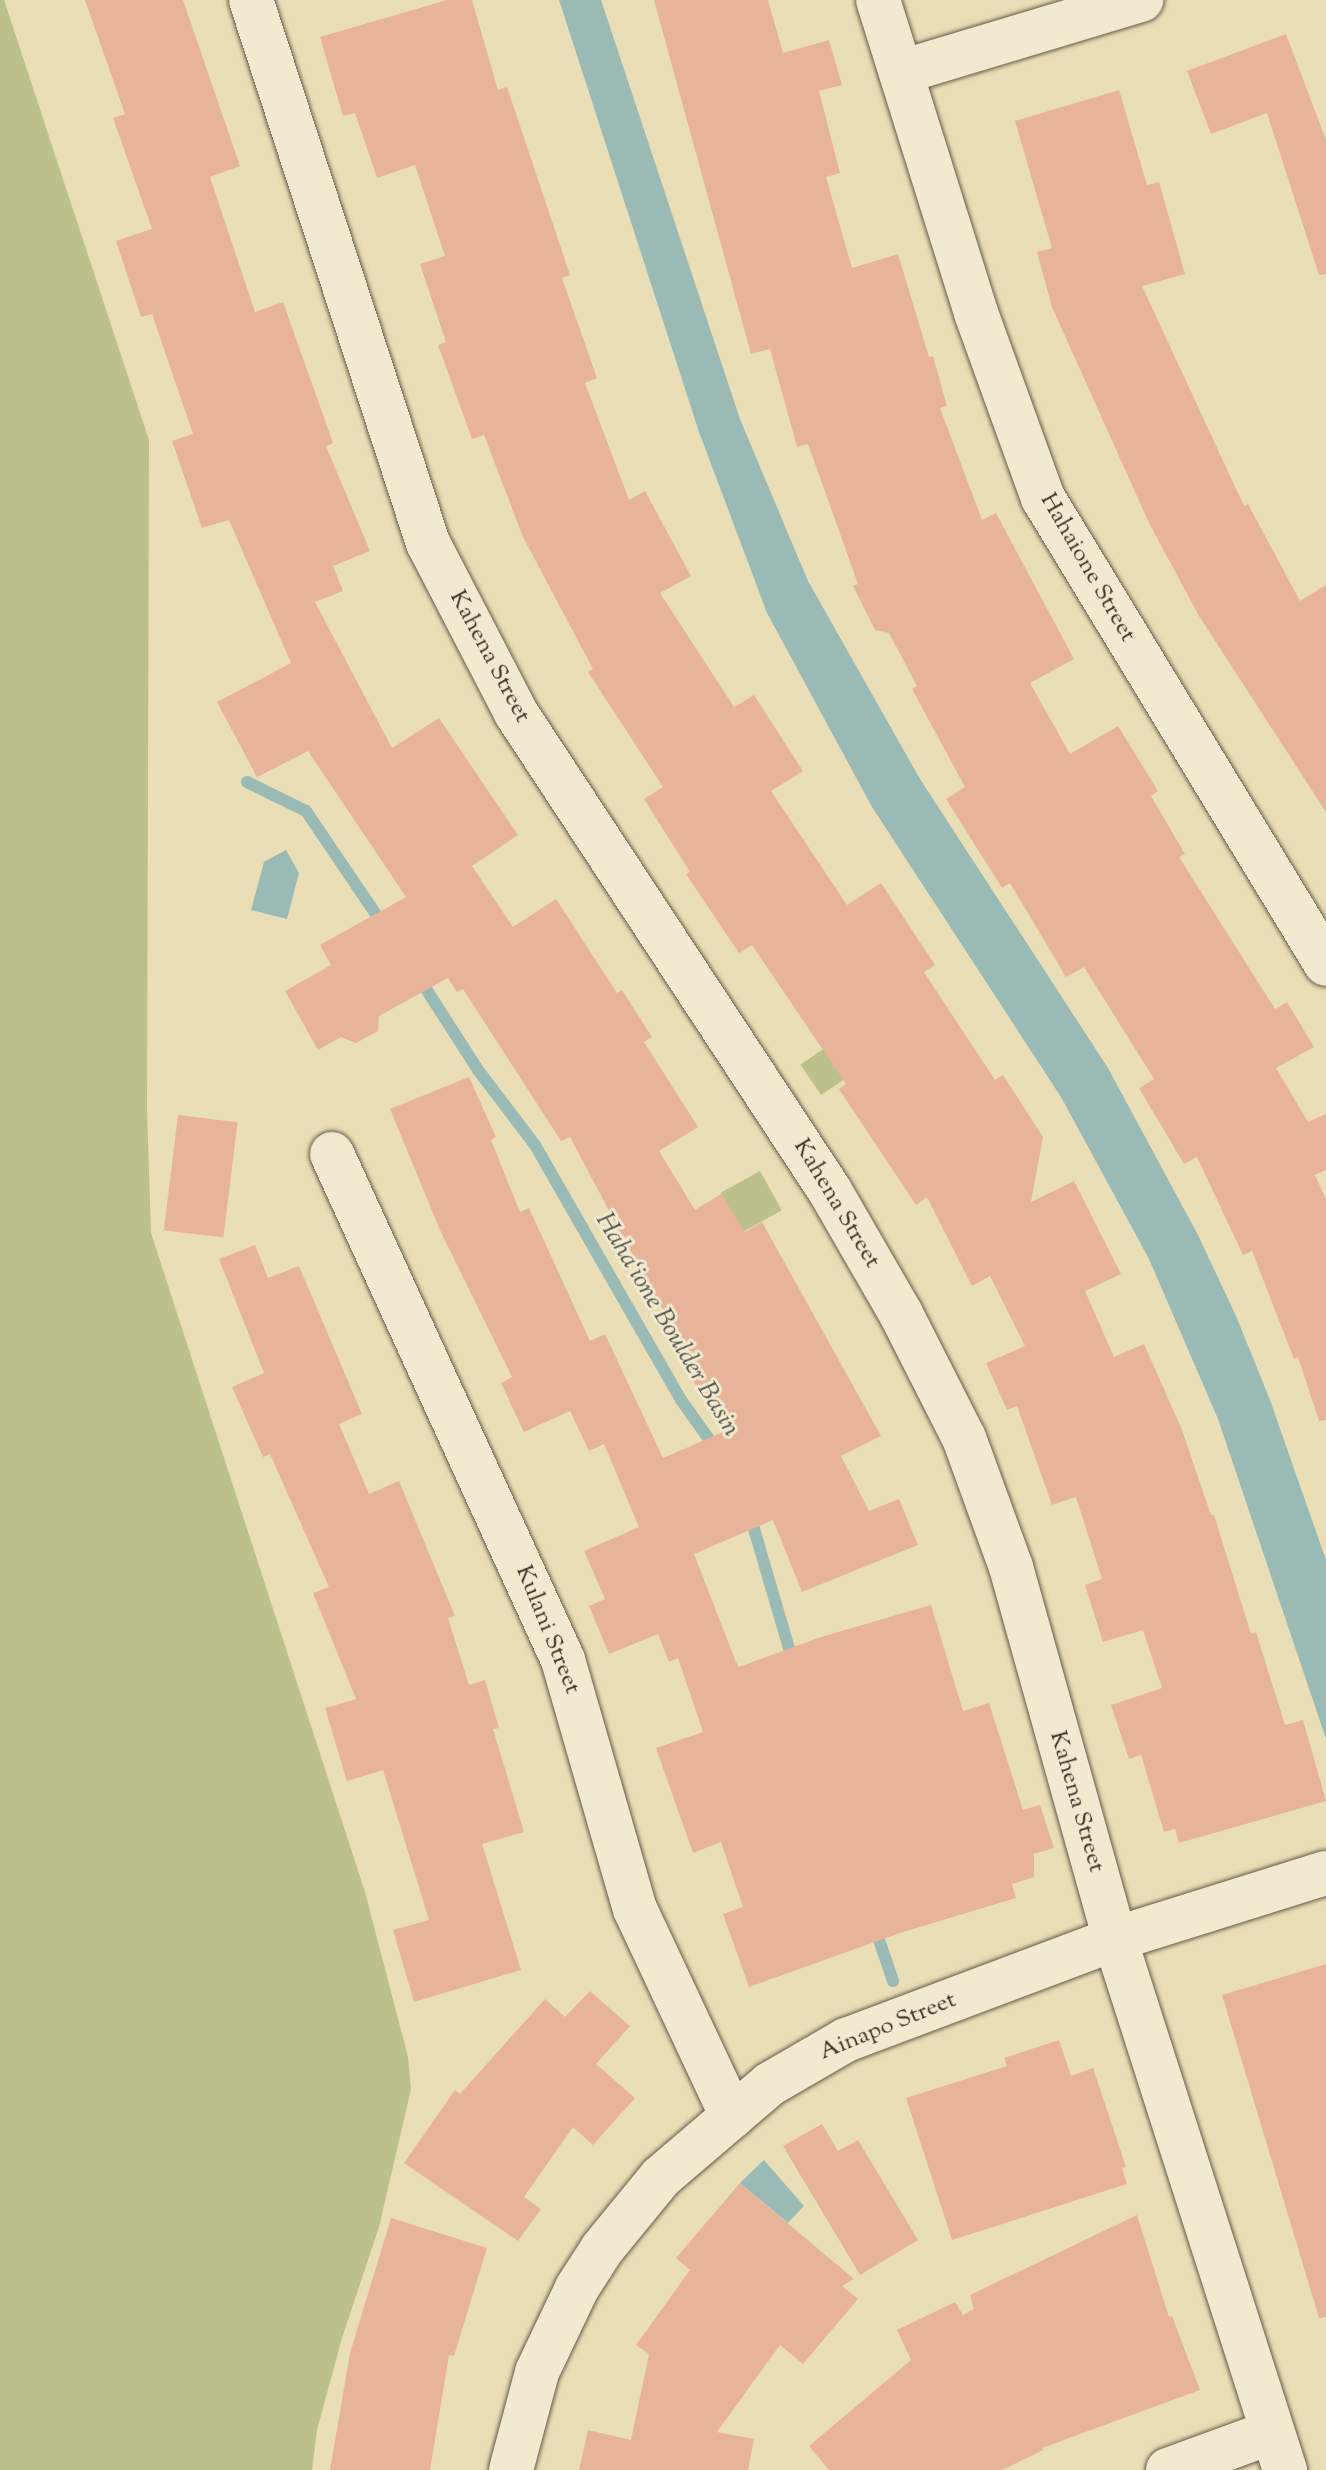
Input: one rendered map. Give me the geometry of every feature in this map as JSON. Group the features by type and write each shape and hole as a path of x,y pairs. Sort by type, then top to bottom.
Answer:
{"street":[{"name":"Kahena Street","path":"251,0 428,543 516,713 830,1191 901,1314 964,1438 1011,1567 1115,1939 1278,2451"},
{"name":"Hahaione Street","path":"878,0 976,313 1043,498 1326,964"},
{"path":"901,72 1141,0"},
{"name":"Kulani Street","path":"332,1154 563,1660 635,1909 732,2116"},
{"name":"Ainapo Street","path":"511,2470 537,2372 577,2288 630,2212 695,2144 806,2060 846,2040 1115,1939 1326,1873"},
{"path":"1168,2470 1278,2451"}],"green space":[{"path":"0,0 4,0 149,440 147,1110 151,1233 365,1892 408,2057 411,2089 379,2227 342,2338 317,2430 312,2470 0,2470"},
{"path":"841,1037 862,1068 821,1095 800,1064"},
{"path":"760,1171 782,1210 742,1232 721,1193"}],"water":[{"path":"559,0 601,0 740,419 808,581 920,779 1108,1068 1198,1235 1236,1316 1270,1400 1326,1560 1326,1739 1218,1419 1149,1259 1061,1097 872,807 767,613 699,432"},
{"path":"286,850 299,873 287,919 251,910 264,862"},
{"path":"764,2160 804,2206 788,2223 740,2183"}],"building":[{"path":"85,0 183,0 240,166 210,177 255,312 283,302 333,443 326,446 370,551 333,566 343,591 315,602 392,748 439,718 518,835 472,866 513,927 556,899 617,993 622,990 652,1037 644,1042 698,1127 659,1151 695,1210 721,1194 745,1232 762,1222 881,1436 841,1456 869,1511 899,1499 918,1545 802,1592 773,1520 694,1554 736,1662 739,1667 821,1637 931,1605 963,1711 989,1703 1023,1810 1040,1805 1054,1848 1034,1854 1034,1877 1012,1884 1016,1898 900,1933 749,1987 723,1914 743,1907 721,1842 693,1853 656,1748 703,1732 678,1658 669,1662 658,1634 609,1654 589,1606 605,1599 584,1551 639,1527 604,1444 589,1451 570,1411 524,1432 501,1383 512,1377 440,1230 390,1109 469,1077 496,1137 491,1140 520,1212 529,1208 590,1341 605,1334 663,1458 723,1432 684,1365 689,1362 683,1351 687,1349 650,1288 570,1137 561,1141 463,989 457,992 448,978 379,1016 378,1031 356,1043 341,1037 318,1050 285,991 331,965 320,945 406,897 308,751 257,777 217,702 291,663 229,520 202,528 172,441 193,434 152,314 141,317 116,241 152,229 113,118 125,114"},
{"path":"447,0 472,0 498,90 507,87 570,275 562,278 597,378 585,383 629,500 645,491 691,576 660,593 734,707 754,695 803,771 771,791 847,905 881,883 935,965 924,972 995,1080 1003,1075 1043,1137 1031,1202 1074,1181 1121,1274 1085,1291 1114,1357 1144,1344 1182,1430 1211,1515 1214,1515 1251,1634 1256,1632 1285,1725 1303,1720 1326,1801 1179,1843 1175,1829 1164,1832 1141,1755 1129,1759 1111,1705 1162,1688 1143,1630 1103,1642 1085,1585 1102,1579 1076,1497 1052,1505 1017,1406 1007,1410 986,1363 1025,1346 990,1276 972,1286 927,1197 916,1205 839,1089 846,1084 752,945 739,953 686,874 690,872 644,799 663,787 588,672 593,669 523,537 484,435 472,439 438,345 446,342 420,264 445,256 415,165 377,178 355,113 343,116 320,37"},
{"path":"654,0 768,0 783,53 829,40 842,85 819,91 840,173 826,177 852,268 898,254 947,406 940,408 982,520 996,513 1074,659 1030,683 1070,754 1118,726 1158,791 1151,796 1185,854 1179,857 1275,1009 1287,1002 1314,1047 1276,1068 1308,1122 1326,1114 1326,1170 1315,1175 1326,1199 1326,1420 1319,1421 1298,1357 1294,1359 1252,1251 1243,1255 1197,1157 1184,1164 1139,1088 1154,1079 1084,967 1066,977 1010,883 1002,888 946,799 965,787 912,689 917,686 889,633 875,630 853,586 858,584 808,444 797,447 770,349 751,354"},
{"path":"1286,34 1326,140 1326,274 1319,275 1267,113 1211,134 1187,71"},
{"path":"1119,90 1147,185 1159,182 1185,274 1142,286 1244,506 1248,504 1300,601 1326,585 1326,812 1199,616 1149,523 1052,307 1037,252 1052,248 1015,121"},
{"path":"178,1115 238,1122 223,1237 164,1230"},
{"path":"255,1245 268,1278 299,1266 362,1414 339,1424 369,1494 399,1481 455,1616 448,1618 469,1685 485,1680 499,1728 493,1729 524,1832 482,1844 521,1970 414,2002 393,1930 429,1920 383,1770 347,1781 325,1708 356,1699 313,1593 329,1587 270,1454 263,1457 232,1387 264,1373 219,1259"},
{"path":"1326,1964 1326,2317 1319,2318 1222,1995"},
{"path":"590,1991 630,2026 596,2064 635,2098 593,2145 573,2127 524,2197 541,2209 518,2241 404,2163 455,2090 460,2094 545,1999 565,2017"},
{"path":"1059,2040 1071,2076 1093,2068 1126,2167 1122,2168 1127,2184 952,2240 906,2098 1007,2066 1004,2058"},
{"path":"822,2124 838,2151 858,2140 918,2240 860,2275 783,2146"},
{"path":"740,2183 854,2279 842,2286 858,2299 803,2364 780,2345 717,2432 754,2439 748,2470 579,2470 588,2430 631,2440 649,2354 636,2345 690,2270 676,2258"},
{"path":"1137,2215 1169,2317 1172,2316 1200,2390 1042,2448 1002,2470 829,2470 809,2446 911,2360 897,2330 955,2302 963,2315 974,2309 970,2295"},
{"path":"391,2218 487,2248 454,2356 449,2355 430,2470 330,2470 350,2353"}],"waterway":[{"name":"Haha‘ione Boulder Basin","path":"247,782 306,811 384,926"},
{"name":"Haha‘ione Boulder Basin","path":"419,978 478,1070 535,1145 681,1400 716,1449"},
{"name":"Haha‘ione Boulder Basin","path":"750,1515 793,1662"},
{"name":"Haha‘ione Boulder Basin","path":"875,1928 893,1981"}]}
